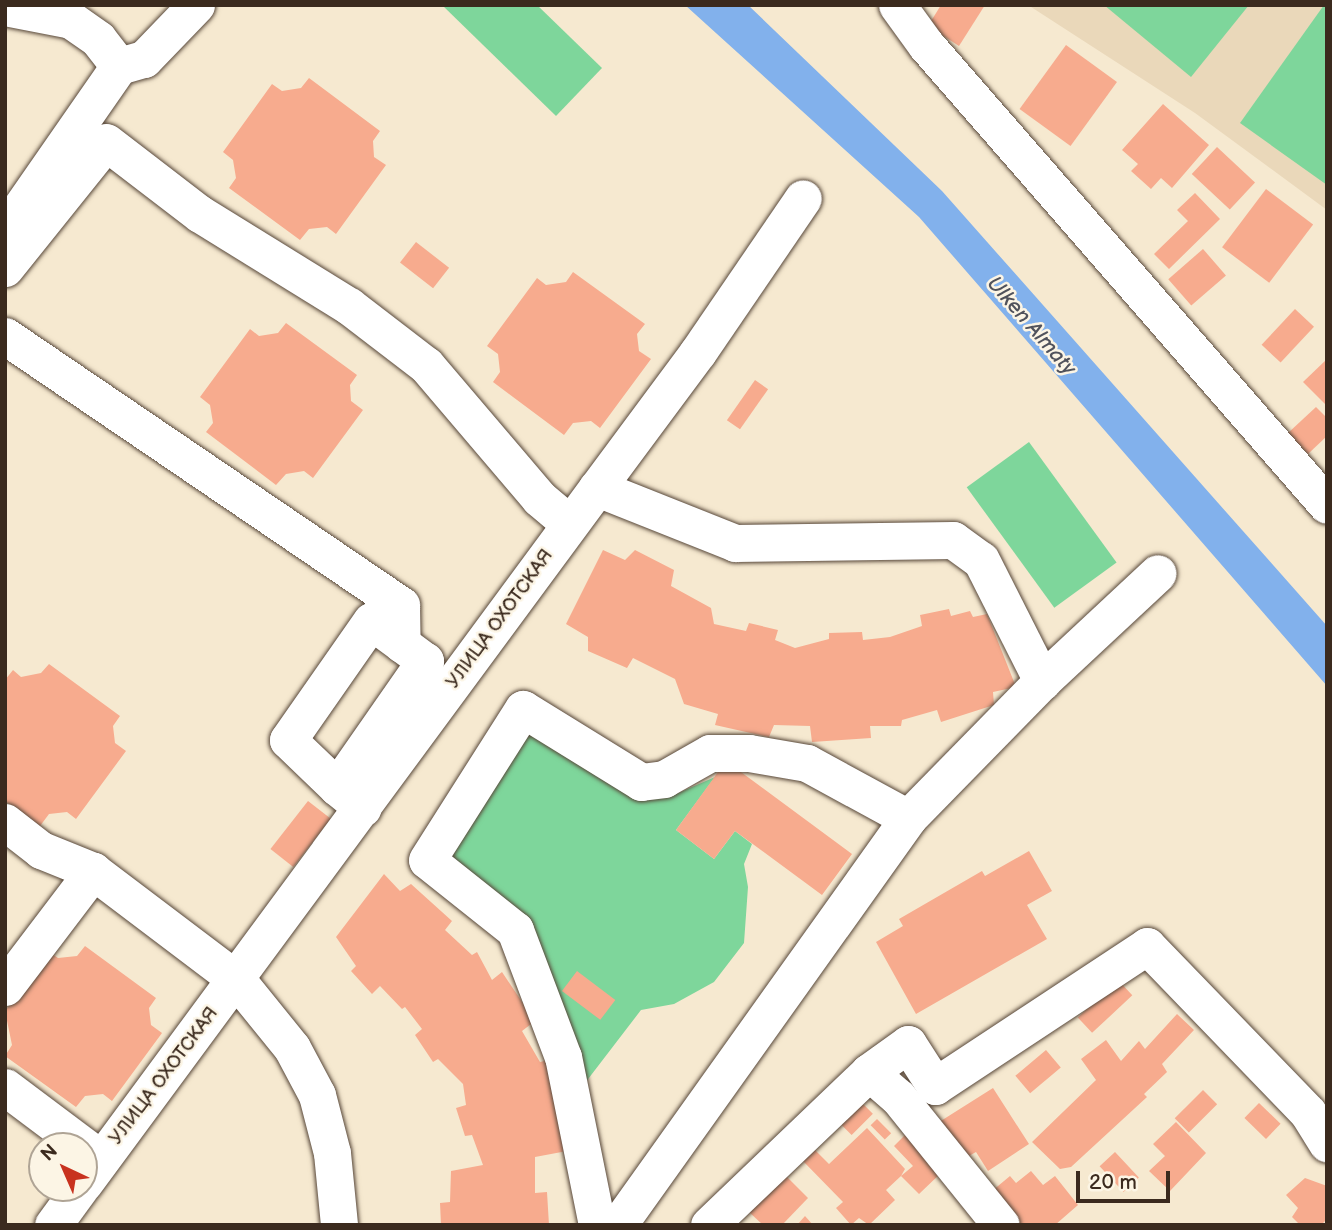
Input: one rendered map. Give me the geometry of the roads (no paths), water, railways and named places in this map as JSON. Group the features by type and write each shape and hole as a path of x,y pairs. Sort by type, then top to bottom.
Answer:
{"street":[{"path":"5,230 119,66 144,59 184,23 196,5"},
{"path":"897,5 926,45 1327,505"},
{"path":"5,7 71,20 98,39 119,66"},
{"path":"5,268 106,142 200,214 349,306 426,365 539,498 570,524"},
{"name":"УЛИЦА ОХОТСКАЯ","path":"98,1164 237,979 350,797 570,524 698,352 803,198"},
{"path":"5,336 401,605 402,644"},
{"path":"597,488 735,543 961,543 981,560 1042,681"},
{"path":"618,1225 908,818 1042,681 1158,573"},
{"path":"371,621 425,661 350,797 288,740 371,621"},
{"path":"597,1225 563,1057 515,930 427,860 523,709 641,782 664,779 709,753 749,753 807,763 908,818"},
{"path":"5,822 41,850 93,871 237,979 292,1048 317,1095 332,1153 339,1225"},
{"path":"5,987 93,871"},
{"path":"709,1225 869,1072 908,1044 935,1086 1147,947 1308,1113 1327,1144"},
{"path":"869,1072 898,1097 1001,1225"},
{"path":"5,1087 52,1132"},
{"path":"53,1225 70,1202"}],"water":[{"name":"Ulken Almaty","path":"685,5 748,5 942,191 1327,626 1327,686 919,217"}]}
